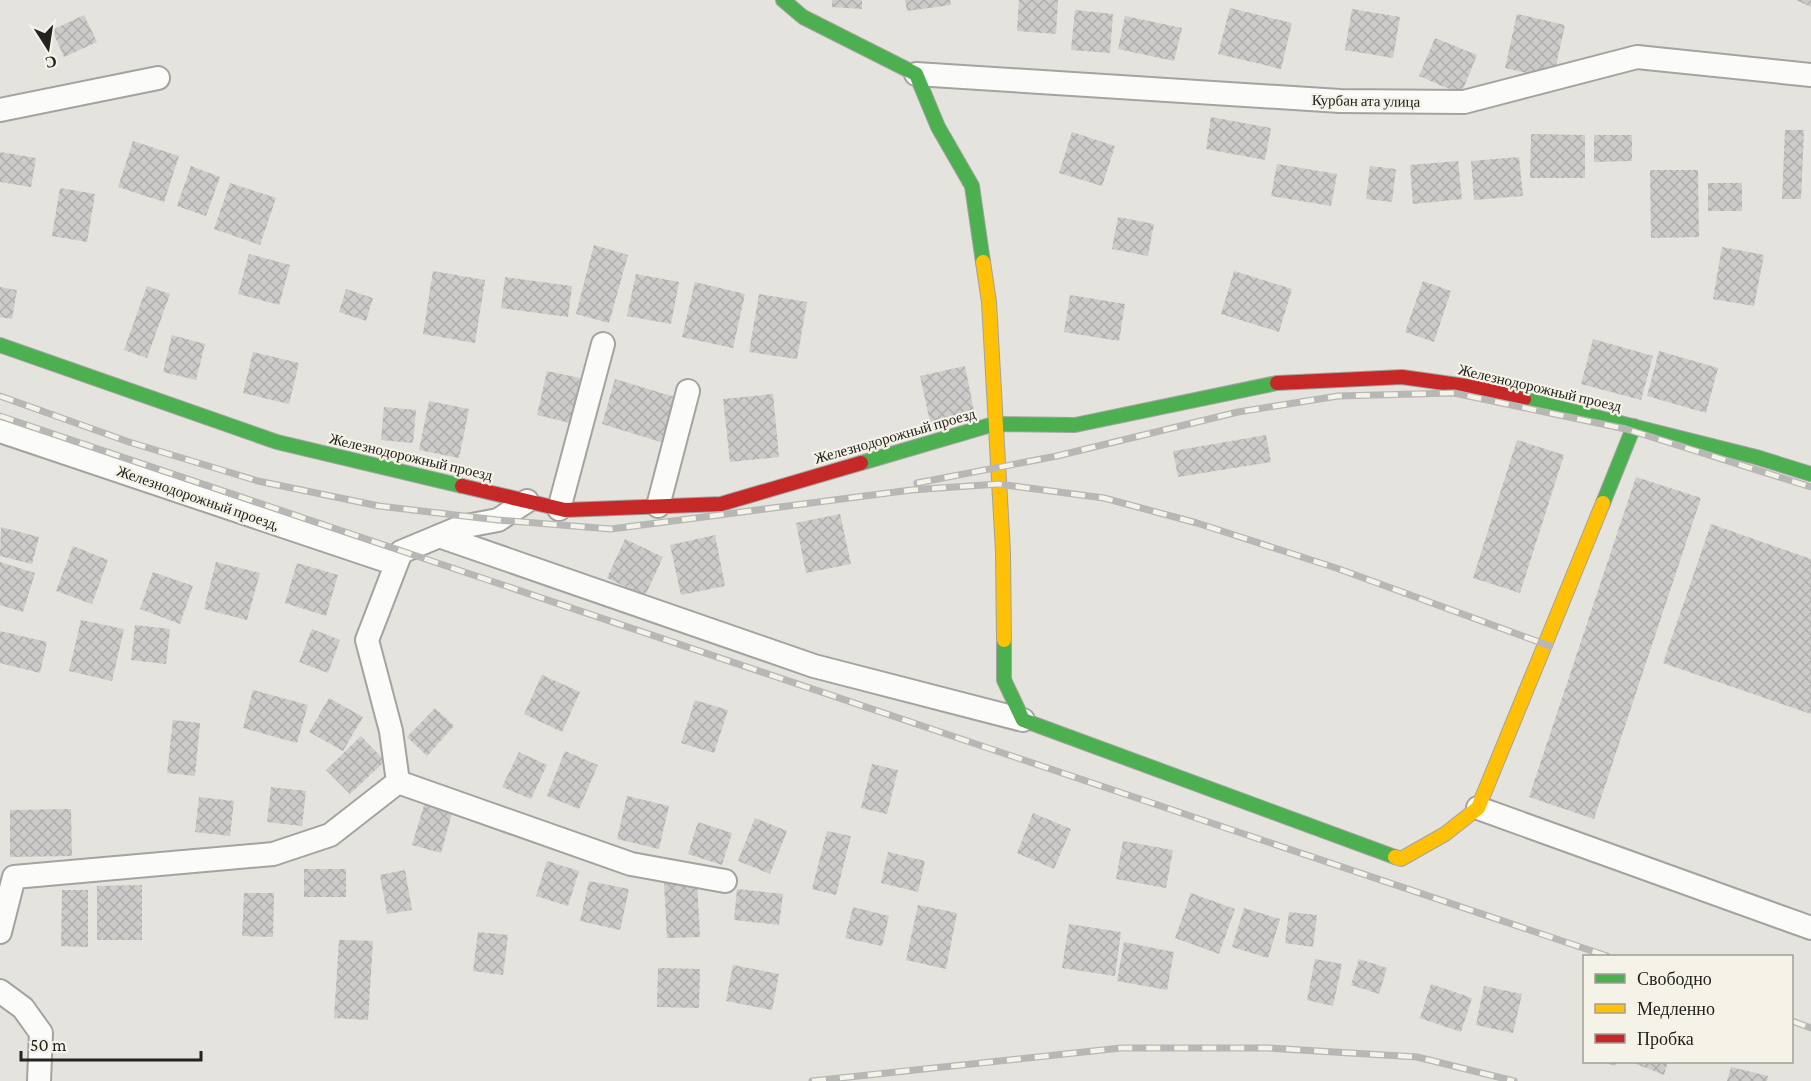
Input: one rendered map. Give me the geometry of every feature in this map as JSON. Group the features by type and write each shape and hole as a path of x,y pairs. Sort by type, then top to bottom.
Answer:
{"street":[{"path":"783,0 803,17 916,74 938,127 972,186 989,302 994,424 1003,552 1004,680 1023,720"},
{"name":"Курбан ата улица","path":"916,74 1340,101 1464,102 1637,57 1811,75"},
{"path":"0,110 158,78"},
{"path":"559,509 603,344"},
{"name":"Железнодорожный проезд","path":"0,345 277,442 559,509 720,504 994,424 1075,425 1274,383 1402,377 1480,388 1756,457 1811,474"},
{"path":"658,506 688,391"},
{"path":"439,536 814,666 1023,720 1401,859 1445,834 1478,808 1634,426"},
{"name":"Железнодорожный проезд,","path":"0,431 396,564"},
{"path":"398,782 391,731 367,640 401,552 460,527 498,520 527,501"},
{"path":"398,782 631,864 725,881"},
{"path":"0,932 14,877 273,854 330,836 398,782"},
{"path":"1478,808 1811,928"},
{"path":"0,991 23,1008 40,1033 39,1081"}],"building":[{"path":"832,0 862,0 862,9 832,7"},
{"path":"905,0 950,0 951,5 907,11"},
{"path":"1019,0 1058,0 1056,34 1017,31"},
{"path":"1796,0 1811,0 1811,7"},
{"path":"1230,8 1292,23 1281,69 1218,54"},
{"path":"1352,9 1400,17 1393,58 1345,50"},
{"path":"1075,10 1113,14 1110,53 1071,50"},
{"path":"1517,14 1565,25 1553,79 1505,68"},
{"path":"84,15 97,42 64,57 52,30"},
{"path":"1125,16 1182,28 1174,61 1118,49"},
{"path":"1435,38 1477,55 1461,94 1419,76"},
{"path":"1211,117 1271,128 1265,160 1206,149"},
{"path":"1785,130 1804,130 1801,199 1782,199"},
{"path":"1072,132 1115,146 1102,186 1059,173"},
{"path":"1531,134 1585,135 1585,178 1530,178"},
{"path":"1594,135 1632,135 1632,161 1594,162"},
{"path":"133,141 179,156 164,202 118,187"},
{"path":"0,152 36,158 31,187 0,182"},
{"path":"1519,157 1523,196 1474,200 1471,161"},
{"path":"1458,161 1462,199 1413,204 1410,165"},
{"path":"1277,164 1337,174 1331,206 1271,196"},
{"path":"191,166 220,177 206,216 177,206"},
{"path":"1370,166 1396,169 1392,202 1366,199"},
{"path":"1650,170 1698,170 1699,237 1651,238"},
{"path":"230,183 276,198 260,245 214,229"},
{"path":"1708,183 1742,183 1742,211 1708,211"},
{"path":"60,188 95,194 87,242 52,236"},
{"path":"1118,217 1154,224 1148,256 1112,249"},
{"path":"594,245 628,255 609,323 576,314"},
{"path":"1722,247 1764,255 1754,306 1713,299"},
{"path":"249,254 290,265 279,305 238,294"},
{"path":"433,271 485,280 475,343 423,334"},
{"path":"1234,271 1292,289 1279,332 1221,314"},
{"path":"636,274 679,282 671,324 627,316"},
{"path":"505,277 572,286 568,317 501,308"},
{"path":"1423,281 1451,291 1434,342 1405,332"},
{"path":"695,282 745,294 733,348 682,337"},
{"path":"147,286 170,294 147,358 124,350"},
{"path":"0,287 17,290 12,319 0,317"},
{"path":"346,289 373,298 366,321 339,312"},
{"path":"759,294 807,302 797,359 749,352"},
{"path":"1070,295 1125,304 1119,341 1064,332"},
{"path":"172,335 205,344 196,380 163,372"},
{"path":"1593,339 1653,356 1641,400 1581,384"},
{"path":"1659,351 1718,368 1706,413 1647,396"},
{"path":"253,352 299,363 289,404 243,393"},
{"path":"965,366 975,416 931,426 920,376"},
{"path":"547,371 580,378 570,423 537,415"},
{"path":"615,379 678,398 664,443 602,424"},
{"path":"773,394 779,457 730,462 723,399"},
{"path":"429,401 469,409 459,458 419,450"},
{"path":"384,407 416,410 413,443 381,440"},
{"path":"1266,435 1271,462 1178,477 1173,451"},
{"path":"1517,440 1564,455 1520,593 1473,578"},
{"path":"1636,477 1701,498 1594,819 1529,797"},
{"path":"840,514 851,564 806,573 796,523"},
{"path":"1711,524 1811,559 1811,714 1663,663"},
{"path":"1,527 39,537 32,564 0,556"},
{"path":"715,535 725,586 681,595 670,545"},
{"path":"625,539 663,557 645,596 607,578"},
{"path":"73,546 108,560 92,604 56,591"},
{"path":"0,562 35,573 23,612 0,605"},
{"path":"216,562 260,573 247,620 204,609"},
{"path":"297,563 338,575 326,616 285,603"},
{"path":"153,572 193,586 180,624 140,609"},
{"path":"81,620 124,629 112,681 69,671"},
{"path":"135,625 170,629 166,664 131,660"},
{"path":"312,629 340,640 328,673 299,662"},
{"path":"0,631 47,642 40,673 0,663"},
{"path":"542,675 580,692 562,732 524,714"},
{"path":"253,690 308,705 297,743 243,728"},
{"path":"329,698 363,717 343,751 309,732"},
{"path":"695,700 728,710 714,753 681,743"},
{"path":"435,708 454,726 427,756 407,737"},
{"path":"173,720 200,723 195,776 167,773"},
{"path":"361,736 385,761 350,794 326,770"},
{"path":"565,751 598,765 579,809 547,796"},
{"path":"519,752 547,765 531,799 502,787"},
{"path":"872,764 898,770 887,814 861,808"},
{"path":"271,787 306,791 302,826 267,822"},
{"path":"627,796 669,806 659,849 617,839"},
{"path":"199,797 234,801 230,836 195,832"},
{"path":"425,802 453,810 441,853 412,845"},
{"path":"71,809 72,856 10,857 10,810"},
{"path":"1033,813 1071,829 1054,869 1017,853"},
{"path":"755,818 787,831 770,874 738,861"},
{"path":"698,822 732,833 722,865 688,854"},
{"path":"827,831 851,836 836,895 812,889"},
{"path":"1123,841 1173,850 1166,888 1116,879"},
{"path":"888,852 925,861 918,892 881,883"},
{"path":"547,861 579,871 568,906 536,896"},
{"path":"304,869 346,869 346,897 304,897"},
{"path":"405,870 412,910 387,914 380,875"},
{"path":"589,881 629,889 620,930 580,921"},
{"path":"697,881 700,937 667,938 664,883"},
{"path":"142,885 142,940 97,940 97,886"},
{"path":"737,889 783,894 779,925 734,920"},
{"path":"62,890 88,890 88,947 61,946"},
{"path":"244,893 274,893 273,937 242,936"},
{"path":"1191,893 1235,909 1219,954 1175,938"},
{"path":"918,905 957,913 946,969 906,960"},
{"path":"853,907 889,916 882,946 845,938"},
{"path":"1244,908 1280,919 1268,958 1232,947"},
{"path":"1289,912 1317,915 1313,947 1285,943"},
{"path":"1069,924 1121,932 1115,976 1062,968"},
{"path":"478,932 508,935 503,975 473,971"},
{"path":"339,940 373,941 368,1020 334,1018"},
{"path":"1124,942 1174,952 1167,990 1117,981"},
{"path":"1315,959 1342,964 1333,1006 1307,1000"},
{"path":"1359,959 1387,968 1379,994 1351,985"},
{"path":"733,965 779,974 772,1010 726,1001"},
{"path":"658,968 700,969 699,1008 657,1007"},
{"path":"1431,984 1472,998 1461,1032 1420,1018"},
{"path":"1484,986 1522,994 1513,1033 1476,1025"},
{"path":"1634,1063 1668,1063 1664,1075"},
{"path":"1731,1067 1768,1076 1767,1081 1727,1081"}],"railway":[{"path":"917,483 1057,456 1238,412 1338,396 1454,393 1626,429 1811,487"},
{"path":"0,396 129,442 258,481 379,506 498,520 611,529 911,490 998,484 1104,498 1197,523 1339,569 1550,646"},
{"path":"0,416 1604,955"},
{"path":"1793,1021 1811,1028"},
{"path":"812,1081 1121,1048 1268,1048 1417,1057 1514,1081"}],"traffic: fast":[{"path":"783,0 803,17 916,74 938,127 972,186 983,262"},
{"path":"0,345 277,442 462,486"},
{"path":"861,463 994,424 1075,425 1277,383"},
{"path":"1524,399 1756,457 1811,474"},
{"path":"1603,503 1634,426"},
{"path":"1004,640 1004,680 1023,720 1395,857"}],"traffic: slow":[{"path":"983,262 989,302 1003,552 1004,640"},
{"path":"1395,857 1401,859 1445,834 1478,808 1603,503"}],"traffic: jam":[{"path":"1277,383 1402,377 1480,388 1524,399"},
{"path":"462,486 565,510 721,504 861,463"}]}
